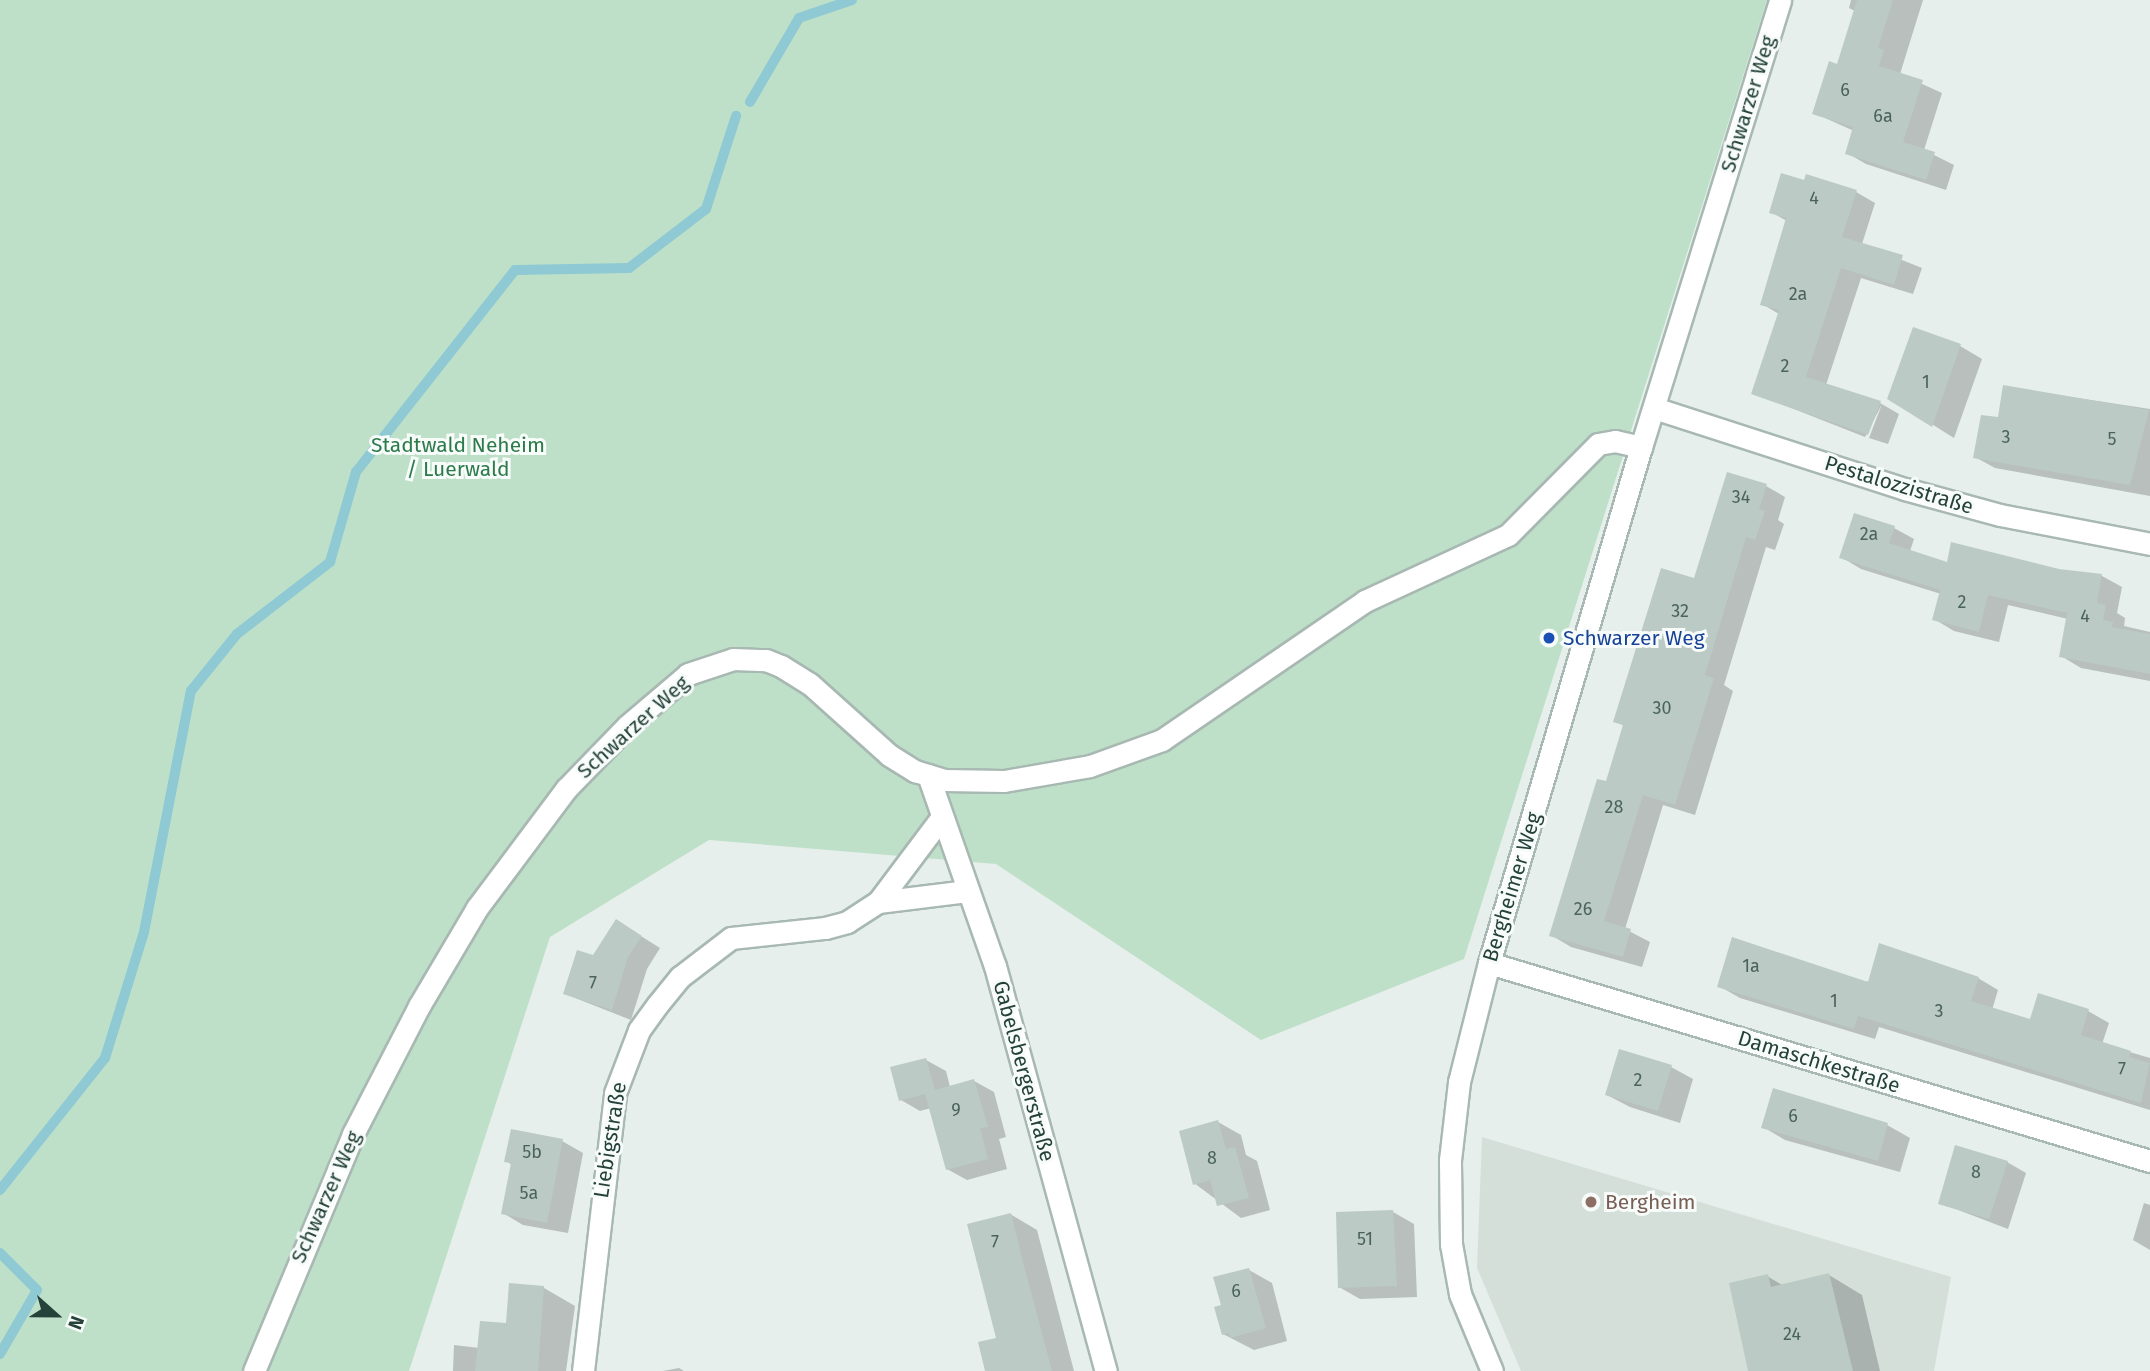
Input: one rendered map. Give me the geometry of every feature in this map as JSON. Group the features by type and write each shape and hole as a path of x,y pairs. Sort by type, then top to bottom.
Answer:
{"street":[{"name":"Schwarzer Weg","path":"1654,408 1780,0"},
{"name":"Bergheimer Weg","path":"1492,1371 1460,1294 1448,1208 1459,1082 1489,964 1654,408"},
{"name":"Pestalozzistraße","path":"1654,408 1905,489 2000,515 2150,544"},
{"name":"Schwarzer Weg","path":"254,1371 353,1134 419,1006 477,908 566,789 668,690 713,663 766,660 810,684 889,755 928,775 961,783 1038,778 1090,766 1162,740 1365,601 1508,535 1598,444 1615,441 1641,447"},
{"name":"Gabelsbergerstraße","path":"928,775 995,965 1107,1371"},
{"name":"Liebigstraße","path":"583,1371 615,1093 639,1030 680,977 731,939 825,929 848,922 878,902 942,818"},
{"name":"Liebigstraße","path":"878,902 967,891"},
{"name":"Damaschkestraße","path":"1489,964 2150,1161"}],"shaded area":[{"name":"Bergheim","path":"1482,1137 1951,1277 1934,1371 1521,1371 1477,1268"}],"green space":[{"name":"Stadtwald Neheim / Luerwald","path":"0,0 1767,0 1464,959 1261,1040 996,864 709,840 550,937 409,1371 0,1371"}],"building":[{"path":"1857,0 1893,0 1878,48 1884,50 1879,66 1923,80 1903,142 1935,152 1926,180 1845,154 1853,127 1812,114 1829,61 1837,64"},
{"path":"1781,173 1804,180 1806,174 1857,190 1842,237 1903,255 1894,285 1841,268 1806,377 1881,401 1868,435 1751,394 1779,310 1760,305 1786,218 1769,213"},
{"path":"1913,327 1961,344 1932,427 1887,399"},
{"path":"2003,385 2149,410 2130,485 1973,458 1981,415 1998,417"},
{"path":"1727,472 1767,484 1759,509 1765,511 1755,540 1746,537 1705,675 1714,678 1675,805 1643,795 1604,921 1631,929 1623,957 1549,936 1597,779 1606,781 1623,725 1613,722 1661,568 1694,578"},
{"path":"1854,513 1895,526 1889,543 1947,562 1951,542 2059,569 2102,574 2097,603 2106,605 2103,620 2113,622 2112,627 2150,634 2150,674 2059,657 2067,613 1988,595 1979,632 1932,620 1940,590 1839,558"},
{"path":"616,919 642,936 628,957 612,1010 563,994 577,950 593,955"},
{"path":"1732,937 1868,982 1879,943 1979,977 1971,1001 2030,1019 2038,993 2089,1009 2081,1035 2131,1051 2129,1057 2150,1063 2141,1103 1858,1016 1854,1029 1717,987"},
{"path":"1619,1049 1672,1065 1658,1111 1605,1095"},
{"path":"926,1058 935,1090 974,1079 988,1127 980,1128 988,1159 946,1170 925,1094 899,1101 890,1067"},
{"path":"1773,1088 1888,1123 1878,1161 1761,1128"},
{"path":"1218,1120 1226,1149 1235,1147 1249,1198 1217,1206 1210,1180 1193,1185 1179,1131"},
{"path":"511,1129 563,1139 547,1223 501,1214 511,1163 504,1162"},
{"path":"1955,1145 2008,1161 1989,1219 1938,1204"},
{"path":"1393,1210 1397,1286 1338,1288 1336,1212"},
{"path":"1011,1213 1052,1371 985,1371 978,1342 996,1338 967,1224"},
{"path":"1249,1268 1266,1328 1230,1338 1229,1333 1222,1335 1214,1307 1221,1305 1213,1277"},
{"path":"1829,1273 1853,1371 1748,1371 1729,1283 1768,1274 1771,1287"},
{"path":"509,1283 544,1286 538,1371 475,1371 480,1321 506,1323"}],"waterway":[{"path":"750,102 799,18 852,0"},
{"path":"0,1190 105,1058 144,932 191,691 237,634 330,562 356,472 515,270 629,268 706,209 736,116"},
{"path":"0,1253 37,1290 0,1354"}],"place":[{"name":"Schwarzer Weg","path":"1549,638"},
{"name":"Bergheim","path":"1591,1202"}]}
